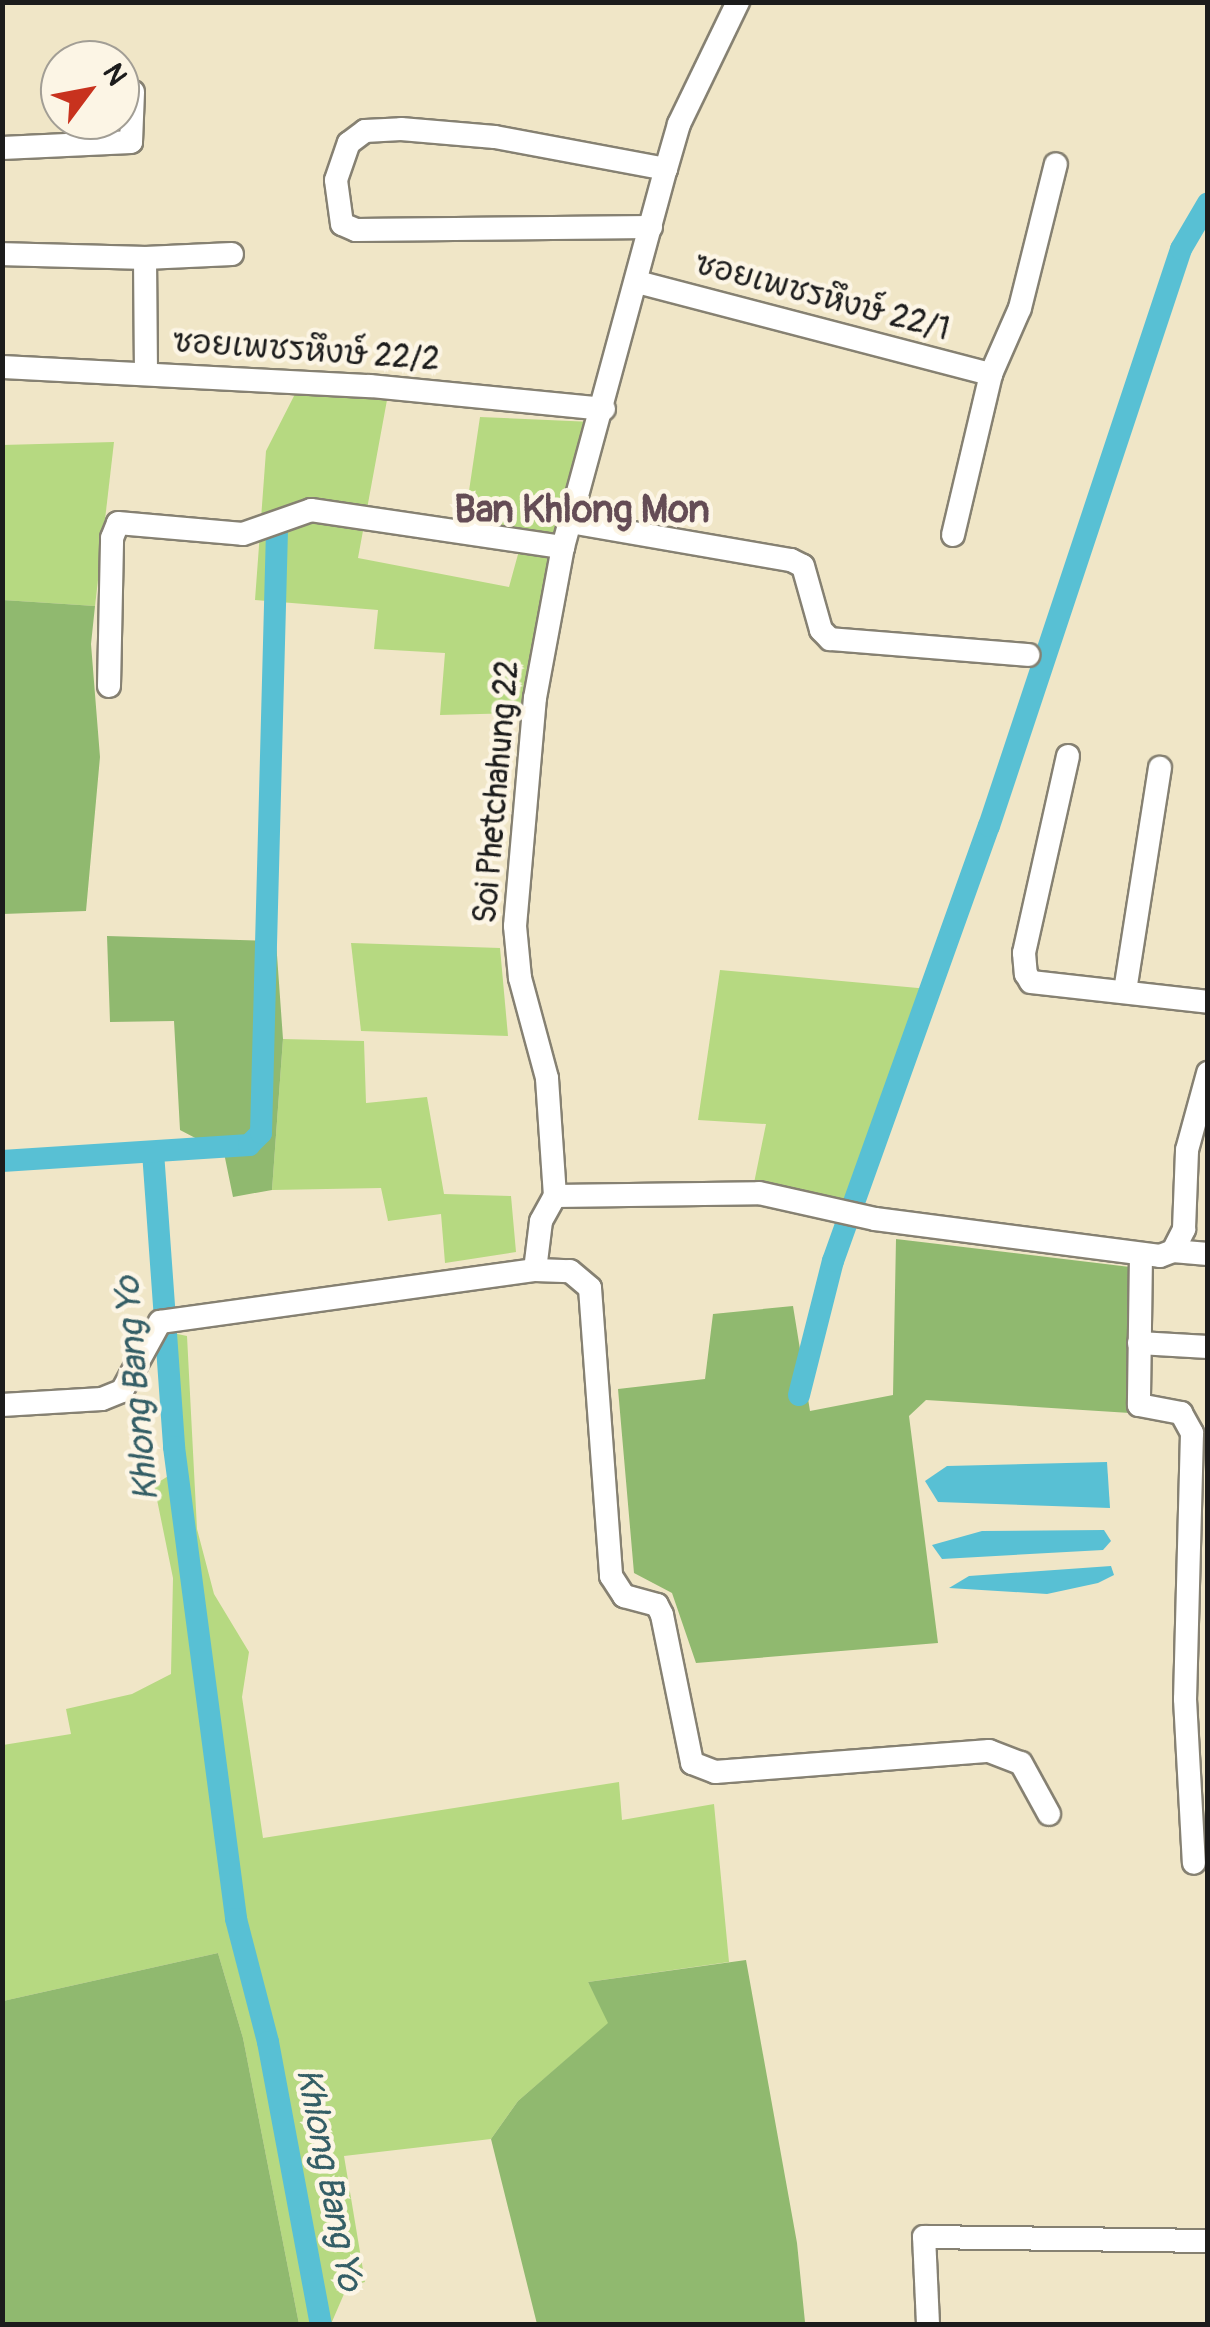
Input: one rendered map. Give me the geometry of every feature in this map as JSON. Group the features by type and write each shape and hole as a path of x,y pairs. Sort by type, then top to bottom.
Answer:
{"street":[{"name":"Soi Phetchahung 22","path":"535,1270 541,1221 556,1196 547,1078 520,978 515,926 534,698 563,547 604,409 666,168 679,124 738,2"},
{"path":"651,227 356,230 342,224 336,180 349,143 365,131 401,129 495,136 666,168"},
{"path":"2,148 131,140"},
{"path":"953,535 991,374 1020,308 1056,164"},
{"path":"2,254 145,258 232,254"},
{"path":"145,258 146,372"},
{"name":"ซอยเพชรหึงษ์ 22/1","path":"637,282 991,374"},
{"name":"ซอยเพชรหึงษ์ 22/2","path":"2,367 146,372 604,409"},
{"path":"109,686 112,538 118,523 244,534 311,510 563,547"},
{"path":"570,522 791,560 803,566 822,630 830,639 1028,655"},
{"path":"1068,756 1022,966 1031,982 1208,1002"},
{"path":"1125,991 1160,768"},
{"path":"1173,1251 1184,1229 1193,1113 1208,1074"},
{"path":"556,1196 759,1193 875,1219 1141,1254 1208,1254"},
{"path":"1141,1254 1138,1405 1181,1413 1192,1434 1185,1700 1194,1864"},
{"path":"2,1404 102,1399 122,1391 171,1320 535,1270 570,1271 590,1288 611,1576 624,1596 657,1606 662,1615 692,1763 715,1772 989,1751 1021,1763 1034,1776 1049,1814"},
{"path":"1139,1343 1208,1346"},
{"path":"928,2324 924,2237 1208,2241"}],"green space":[{"path":"295,394 387,400 358,558 509,587 520,547 462,538 480,417 593,422 555,551 520,713 440,715 445,653 374,649 378,610 255,600 266,451"},
{"path":"114,442 95,606 3,600 2,445"},
{"path":"3,600 95,606 91,644 100,757 86,911 3,914"},
{"path":"107,936 276,941 283,1039 272,1190 233,1197 224,1153 180,1130 174,1021 110,1022"},
{"path":"351,943 500,948 508,1036 361,1031"},
{"path":"720,970 929,989 935,998 857,1206 754,1183 766,1124 698,1120"},
{"path":"283,1039 364,1041 366,1103 427,1097 444,1194 511,1196 516,1252 445,1263 441,1214 388,1221 381,1188 272,1190"},
{"path":"896,1239 1130,1267 1130,1413 926,1400 909,1416 938,1643 696,1663 672,1593 634,1573 618,1389 705,1379 713,1314 793,1306 810,1411 893,1395"},
{"path":"163,1331 187,1336 197,1529 214,1594 249,1652 242,1697 263,1838 619,1782 622,1820 714,1804 729,1962 588,1982 609,2023 518,2101 491,2139 344,2156 365,2282 347,2287 331,2324 299,2324 243,2038 218,1953 3,2001 3,1745 71,1734 66,1709 132,1694 171,1674 173,1578 154,1485 173,1473"},
{"path":"218,1953 243,2038 299,2324 3,2324 3,2001"},
{"path":"746,1960 797,2243 805,2322 537,2324 491,2139 518,2101 608,2023 588,1982"}],"water":[{"path":"1107,1462 1110,1508 938,1502 925,1481 947,1466"},
{"path":"1104,1530 1111,1541 1103,1550 942,1559 932,1545 982,1531"},
{"path":"1111,1566 1114,1575 1098,1583 1047,1594 949,1588 969,1576"}],"waterway":[{"path":"799,1395 833,1261 989,826 1181,249 1208,203"},
{"name":"Khlong Bang Yo","path":"2,1161 249,1145 261,1133 277,529"},
{"name":"Khlong Bang Yo","path":"153,1152 174,1447 236,1919 268,2042 321,2324"}],"district":[{"name":"Ban Khlong Mon","path":"582,511"}]}
